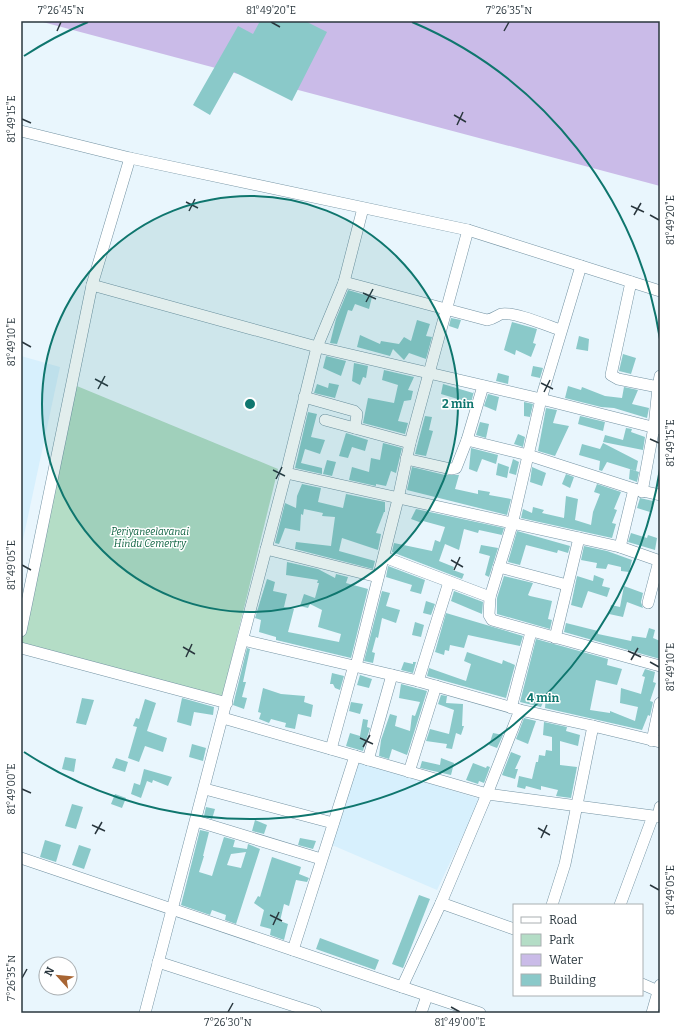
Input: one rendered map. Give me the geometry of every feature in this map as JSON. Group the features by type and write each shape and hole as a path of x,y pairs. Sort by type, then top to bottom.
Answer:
{"street":[{"path":"21,131 130,158 468,230 660,291"},
{"path":"21,631 92,285 130,158"},
{"path":"145,1013 227,703 317,347 344,282 363,208"},
{"path":"331,749 384,557 410,443 468,230"},
{"path":"581,266 560,330 541,399 512,525 490,597 489,615 492,620 531,632 660,666"},
{"path":"344,282 487,320 495,319 501,314 512,314 560,330"},
{"path":"620,547 657,428 659,383 618,379 611,375 632,282"},
{"path":"92,285 317,347 541,399 657,428"},
{"path":"406,459 452,469 456,468 467,440 483,386"},
{"path":"304,398 354,411 357,414 355,428"},
{"path":"325,420 410,443"},
{"path":"467,440 528,455 638,490 660,495"},
{"path":"286,473 512,525 620,547 659,561 648,603"},
{"path":"555,638 579,538"},
{"path":"266,549 378,577"},
{"path":"384,557 490,597"},
{"path":"499,567 567,586"},
{"path":"418,681 449,582"},
{"path":"402,987 441,903 487,794 515,709 531,632"},
{"path":"243,640 418,681 515,709 656,742 660,703"},
{"path":"21,648 227,703"},
{"path":"368,760 392,675"},
{"path":"408,772 436,686"},
{"path":"223,718 487,794 658,815 620,904"},
{"path":"552,904 566,864 592,726"},
{"path":"292,950 355,756"},
{"path":"204,789 333,823"},
{"path":"196,821 321,859"},
{"path":"21,858 480,1013"},
{"path":"441,903 513,930"},
{"path":"158,962 316,1013"},
{"path":"643,984 659,988 652,1013"},
{"path":"421,1013 426,996"}],"shaded area":[{"path":"21,356 60,367 21,549"},
{"path":"357,761 480,799 437,890 332,845"}],"green space":[{"name":"Periyaneelavanai Hindu Cemertry","path":"72,384 278,469 221,702 21,648 21,631"}],"water":[{"path":"39,21 660,21 660,186"}],"building":[{"path":"260,21 305,21 327,32 292,101 234,72 210,115 193,105 238,26 253,34"},
{"path":"348,290 372,297 369,309 355,304 352,311 348,310 337,344 330,343 336,319"},
{"path":"451,318 461,320 458,329 449,326"},
{"path":"417,320 430,324 426,336 432,337 426,359 409,353 404,360 393,349 390,356 357,347 360,335 380,344 381,341 399,344 404,337 411,341"},
{"path":"512,322 537,329 533,343 536,344 531,357 516,350 515,355 504,350"},
{"path":"579,336 589,339 588,351 576,349"},
{"path":"623,354 636,358 631,374 619,371"},
{"path":"326,356 346,361 341,376 323,368"},
{"path":"354,363 368,366 366,378 363,377 360,385 352,381"},
{"path":"533,366 543,368 540,378 531,376"},
{"path":"384,370 414,377 408,390 413,391 411,400 404,401 398,421 408,423 405,434 363,423 368,398 394,403 398,385 382,380"},
{"path":"498,373 509,376 508,384 496,381"},
{"path":"329,383 339,385 335,398 314,393 317,384 328,388"},
{"path":"443,384 473,393 474,391 471,403 441,394"},
{"path":"568,386 581,390 582,387 605,396 622,398 624,387 638,390 632,404 649,408 647,418 614,408 601,407 565,398"},
{"path":"488,394 499,397 496,411 484,406"},
{"path":"524,402 533,404 530,417 524,416"},
{"path":"546,408 557,410 553,423 569,426 555,456 538,451"},
{"path":"308,412 317,414 311,437 325,440 320,454 305,449 301,463 322,468 322,474 295,468"},
{"path":"425,416 432,417 429,430 433,431 426,456 415,454"},
{"path":"580,416 605,422 603,431 578,424"},
{"path":"480,422 489,424 486,438 476,435"},
{"path":"626,428 632,429 631,432 645,437 643,450 603,442 605,435 623,440"},
{"path":"346,433 368,440 365,451 352,447 348,458 339,456"},
{"path":"518,434 525,437 523,447 514,444"},
{"path":"383,443 402,448 396,473 391,471 386,486 376,484 376,486 349,480 352,467 369,472 371,458 380,460"},
{"path":"603,443 638,461 636,471 607,462 602,471 599,470 600,461 579,455 582,444 600,449"},
{"path":"471,448 498,455 496,464 482,459 477,472 469,469"},
{"path":"513,459 519,462 516,475 509,473"},
{"path":"327,460 336,462 332,476 323,474"},
{"path":"498,463 509,467 507,478 496,475"},
{"path":"412,467 445,475 459,475 455,489 478,494 478,490 490,492 489,495 511,499 507,515 407,490"},
{"path":"532,467 546,473 542,486 530,482"},
{"path":"630,469 639,472 637,482 629,479"},
{"path":"566,474 574,477 570,488 562,484"},
{"path":"302,484 321,488 318,502 343,508 346,494 385,502 385,512 376,533 381,534 378,550 342,538 339,551 375,561 373,569 295,549 296,542 331,546 335,517 322,516 323,513 304,509 303,515 301,514 300,531 285,528 279,544 275,543 285,503 296,508 297,496"},
{"path":"597,484 621,492 614,509 617,510 612,523 616,524 612,538 521,518 523,509 532,513 533,507 544,510 542,513 564,518 566,496 578,499 575,520 591,525 593,512 600,494 594,492"},
{"path":"640,498 653,501 650,512 637,508"},
{"path":"416,509 504,528 502,535 479,530 478,533 464,529 459,550 445,544 439,561 454,567 453,570 464,574 462,579 392,552 394,543 432,551 435,540 440,542 445,527 423,521 422,523 411,519"},
{"path":"517,531 570,546 568,553 558,550 557,553 526,545 520,565 508,562"},
{"path":"631,533 647,538 648,535 657,538 655,550 628,542"},
{"path":"481,545 498,548 489,577 485,575 490,556 479,553"},
{"path":"584,546 607,551 632,560 629,572 621,571 621,567 608,564 606,569 596,568 597,563 581,560"},
{"path":"287,562 318,569 335,578 336,574 348,577 346,583 368,589 351,658 276,640 276,637 259,632 261,620 255,618 267,579 275,582 273,591 287,594 284,607 294,609 288,632 339,642 341,634 318,627 322,610 310,604 308,608 300,606 304,594 315,598 319,583 317,583 318,580 286,575"},
{"path":"388,566 425,580 421,594 410,591 412,585 386,577"},
{"path":"594,575 604,579 602,586 610,588 607,597 588,591 582,608 571,605 577,576 593,581"},
{"path":"504,576 533,583 528,595 552,601 548,619 552,620 550,629 497,614 497,598"},
{"path":"624,586 643,593 641,602 643,608 627,602 623,617 609,614 611,605 620,607"},
{"path":"382,591 390,593 386,606 400,610 396,623 382,618 378,638 376,637 372,652 375,653 373,663 364,661"},
{"path":"454,591 483,602 482,614 451,601"},
{"path":"426,601 435,604 431,615 423,613"},
{"path":"446,613 523,636 520,646 468,635 464,648 450,645 449,651 445,650 444,655 435,652"},
{"path":"415,622 424,625 421,637 412,635"},
{"path":"566,623 598,631 598,634 631,641 632,636 646,638 649,628 655,630 653,638 660,641 660,659 564,632"},
{"path":"536,639 608,659 607,665 622,669 617,685 596,680 590,710 610,713 610,711 635,721 638,707 620,703 621,688 641,694 645,677 642,676 645,669 655,672 653,682 656,683 650,701 653,702 650,716 648,715 642,730 545,708 546,696 541,707 520,702"},
{"path":"247,648 250,649 243,682 246,682 242,697 247,698 244,709 233,705"},
{"path":"467,652 502,664 503,660 515,665 506,698 427,676 429,668 466,681 471,664 464,661"},
{"path":"404,662 413,664 413,662 416,662 413,673 401,670"},
{"path":"332,673 344,676 340,690 335,688 333,684 330,684"},
{"path":"360,675 372,679 369,688 357,685"},
{"path":"401,684 427,691 407,755 392,749 389,759 379,756 381,740 390,714 397,716 395,726 410,731 412,715 415,716 420,702 399,698"},
{"path":"263,688 281,694 305,696 304,702 313,705 311,717 298,714 295,729 285,727 286,723 271,719 269,723 259,719 261,713 258,712"},
{"path":"441,695 447,696 446,703 463,704 462,726 464,726 461,735 456,733 452,749 446,748 447,744 426,741 430,729 449,734 454,710 438,704"},
{"path":"82,698 94,700 86,725 76,723"},
{"path":"182,698 214,707 213,715 194,712 191,726 177,722"},
{"path":"145,699 156,703 147,731 167,738 163,752 145,746 139,762 128,758 137,727 133,726 136,718 139,719"},
{"path":"351,702 363,704 360,714 349,711"},
{"path":"524,718 536,721 528,744 516,739"},
{"path":"363,719 368,720 367,727 370,728 363,751 346,746 350,733 360,736"},
{"path":"544,722 567,727 566,731 580,735 578,746 560,741 560,765 577,767 571,798 556,796 558,790 541,786 541,790 526,786 525,789 517,787 519,776 532,779 539,755 545,756 546,750 552,751 552,737 543,735"},
{"path":"493,733 503,735 497,748 489,745"},
{"path":"192,744 206,748 203,761 189,757"},
{"path":"511,752 521,756 515,769 518,769 515,779 502,775"},
{"path":"65,757 76,759 74,772 62,769"},
{"path":"116,758 128,762 125,772 112,768"},
{"path":"441,758 454,763 451,775 420,768 422,761 440,765"},
{"path":"473,763 486,768 487,766 490,767 484,783 479,781 478,784 466,780"},
{"path":"144,769 172,777 168,786 153,780 152,783 147,781 141,798 131,794 134,783 140,785"},
{"path":"115,794 126,798 122,808 111,804"},
{"path":"72,804 83,807 76,829 65,826"},
{"path":"206,807 215,809 212,819 204,816"},
{"path":"255,820 267,825 264,834 252,831"},
{"path":"200,830 209,832 199,872 212,876 224,837 235,840 233,847 247,849 248,844 260,849 236,924 225,920 226,915 212,910 210,915 181,905","holes":["246,852 241,868 227,865 231,854"]},
{"path":"300,838 316,841 313,849 298,845"},
{"path":"45,840 61,845 56,862 40,857"},
{"path":"79,845 91,849 84,869 72,865"},
{"path":"272,857 301,867 299,874 309,878 307,882 296,880 289,906 284,904 280,921 288,924 284,940 270,935 271,929 260,926 264,910 254,903 258,896 260,897"},
{"path":"419,895 430,899 403,968 392,964"},
{"path":"320,938 379,960 375,970 316,949"}]}
